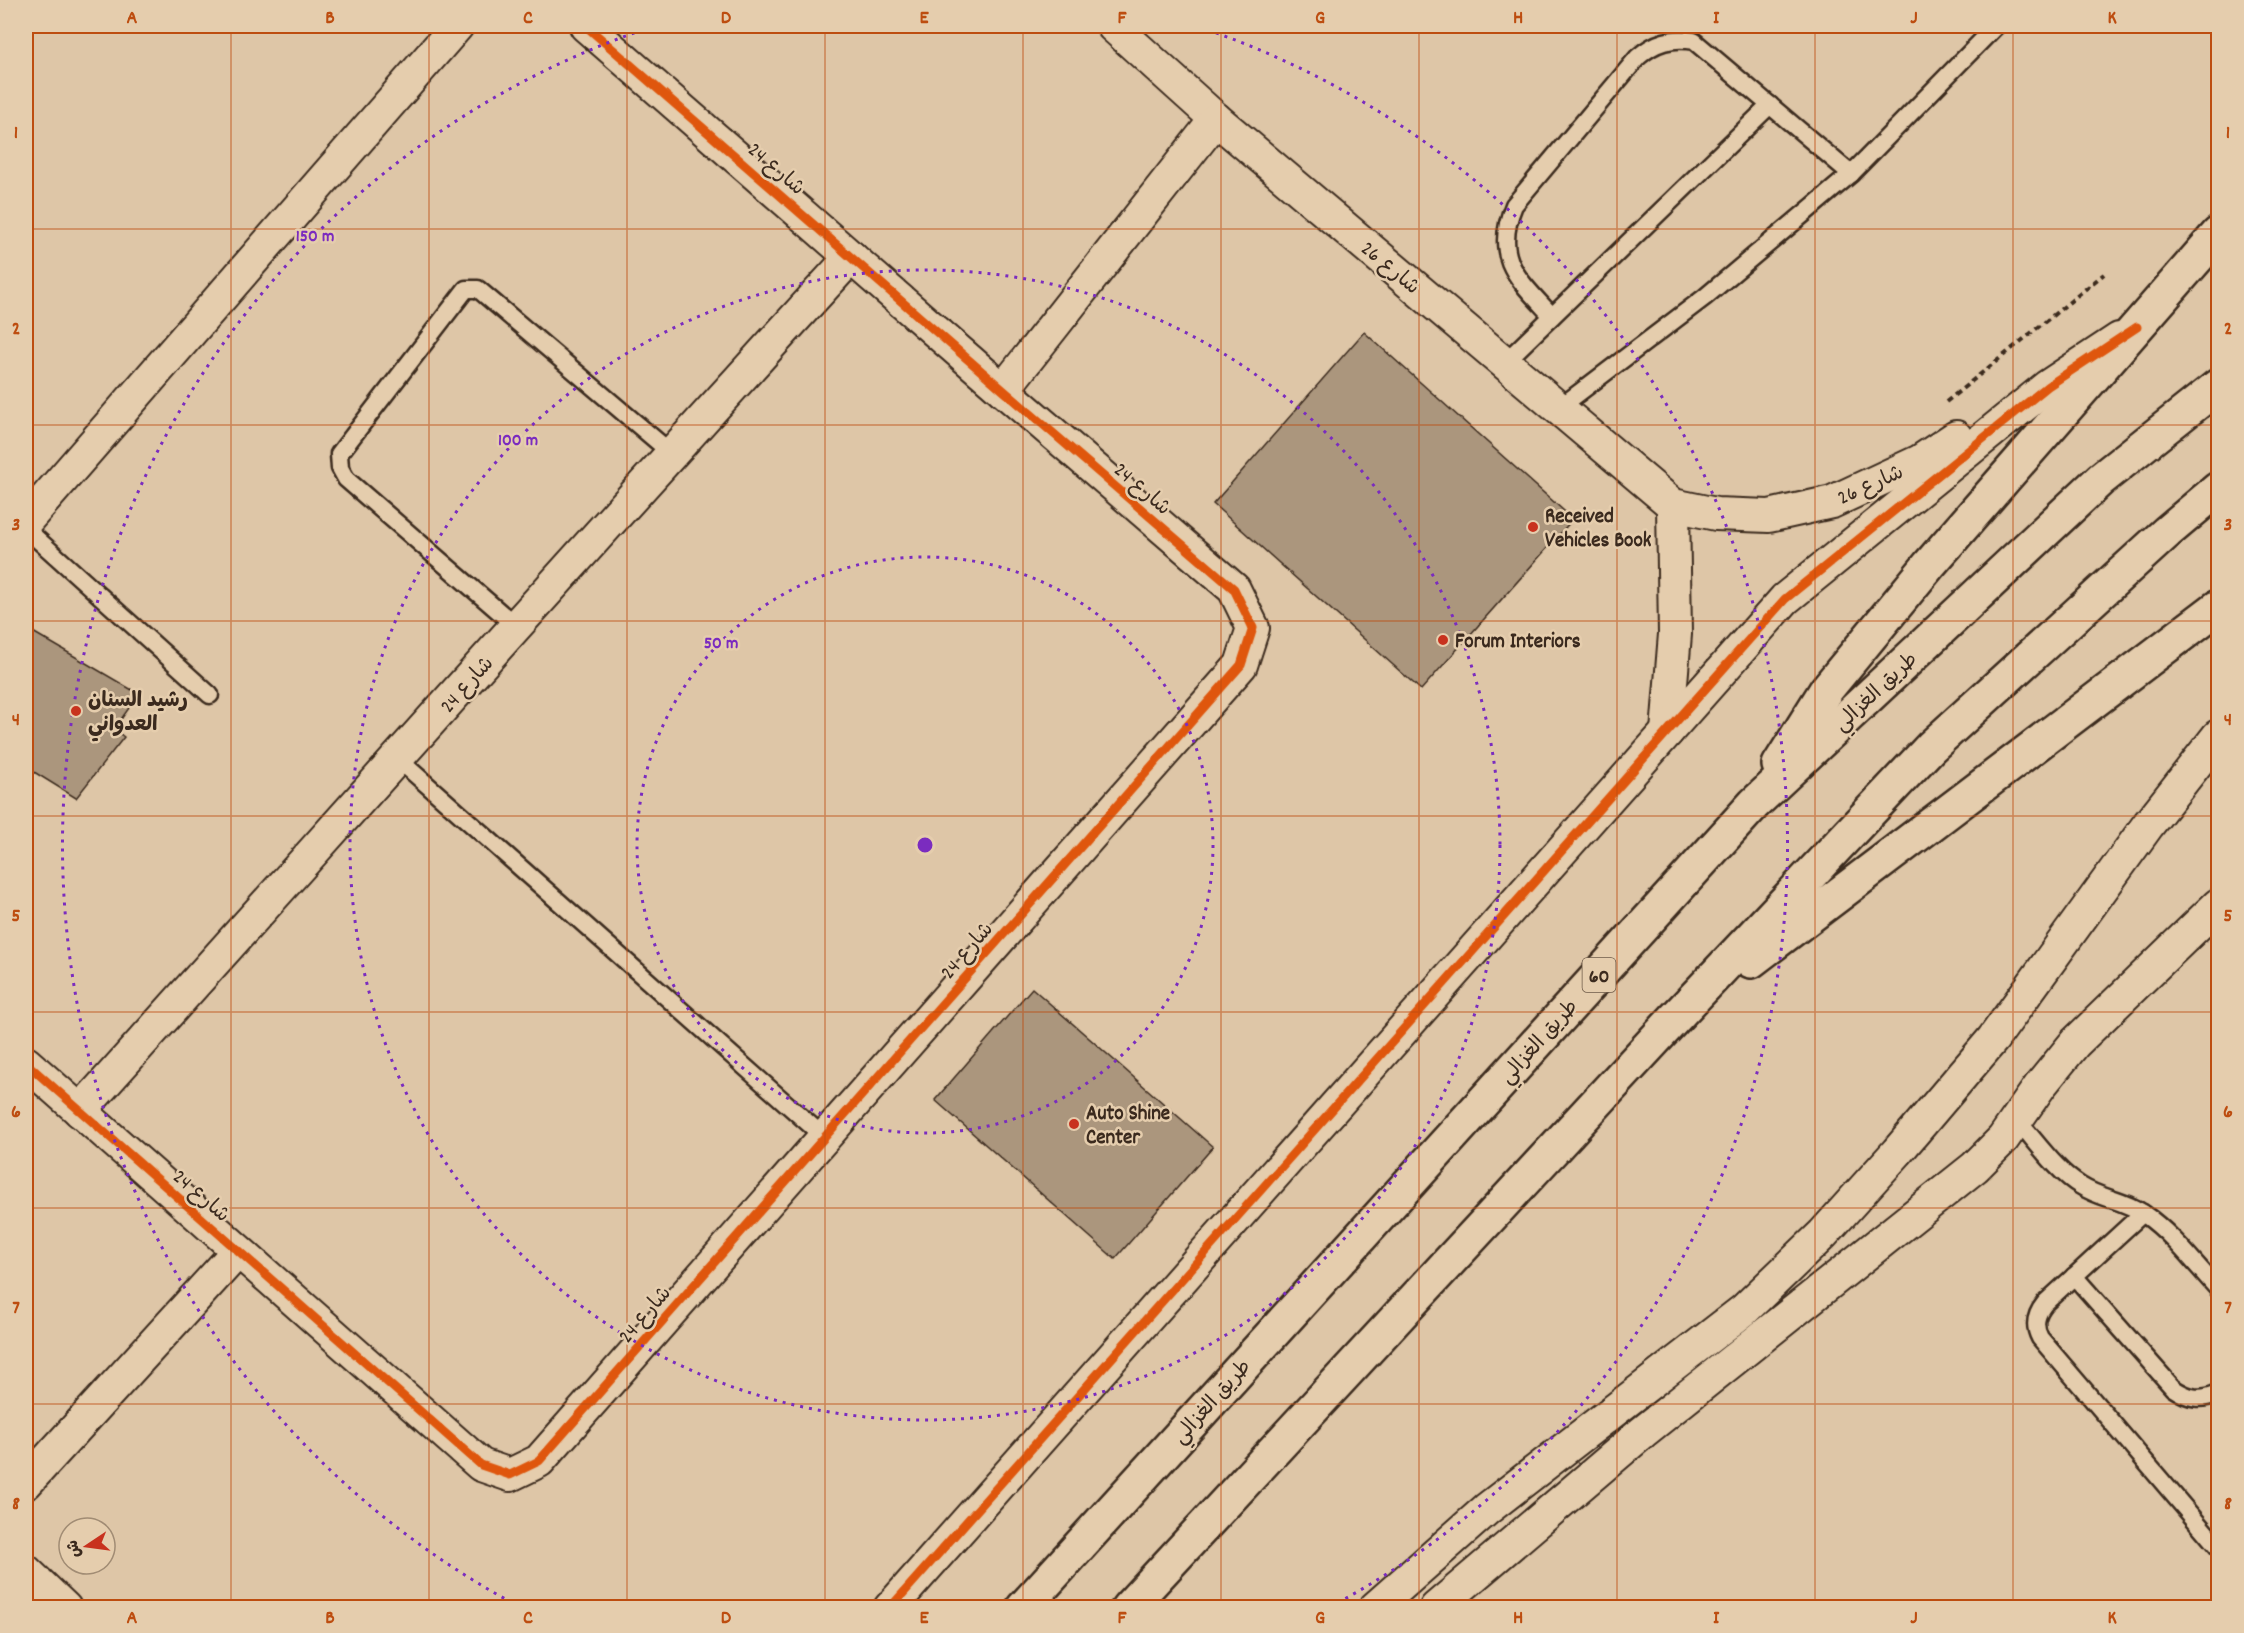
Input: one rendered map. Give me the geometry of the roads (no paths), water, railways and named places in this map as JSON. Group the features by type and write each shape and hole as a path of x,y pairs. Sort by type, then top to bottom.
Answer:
{"highway":[{"path":"1754,804 1834,681 1929,565 2218,234"},
{"name":"طريق الغزالي","path":"1023,1608 1754,804 2101,479 2218,386"},
{"path":"1128,1608 1675,1018 1931,747 2167,532 2218,489"},
{"path":"1675,1018 2218,607"}],"street":[{"name":"شارع 24","path":"26,1064 481,1465 510,1475 539,1461 1241,665 1252,628 1234,590 586,26"},
{"name":"شارع 26","path":"1113,26 1216,118 1672,505 1716,514 1769,516 1832,502 1920,461 2001,407 2048,387"},
{"path":"26,521 445,30"},
{"path":"1003,390 1216,118"},
{"name":"شارع 24","path":"80,1111 671,453 851,257"},
{"path":"890,1608 1785,599 2048,387 2137,327"},
{"path":"1667,732 1675,634 1672,505"},
{"path":"1375,1608 1486,1509 1744,1310 1822,1234 1897,1152 1993,1040 2148,825 2218,736"},
{"path":"1436,1608 1643,1432 1975,1167 2003,1139 2040,1086 2075,1044 2218,905"},
{"name":"شارع 24","path":"26,1483 238,1251"},
{"path":"26,1571 66,1608"}],"lane":[{"path":"1558,408 1705,297 1851,174 1996,26"},
{"path":"1552,316 1515,276 1507,258 1505,240 1507,222 1514,205 1638,57 1659,43 1683,39 1694,41 1851,174"},
{"path":"1504,363 1770,105"},
{"path":"517,627 346,479 340,468 339,454 466,289 478,289 671,453"},
{"path":"26,529 210,695"},
{"path":"398,759 824,1137"},
{"path":"2017,1120 2065,1174 2079,1185 2095,1194 2129,1205 2161,1227 2218,1289"},
{"path":"2143,1213 2037,1312 2036,1331 2218,1547"},
{"path":"2074,1276 2173,1388 2195,1399 2208,1398 2218,1393"}],"place":[{"name":"Received Vehicles Book","path":"1533,527"},
{"name":"Forum Interiors","path":"1443,640"},
{"name":"رشيد السنان العدواني","path":"76,711"},
{"name":"Auto Shine Center","path":"1074,1124"}]}
